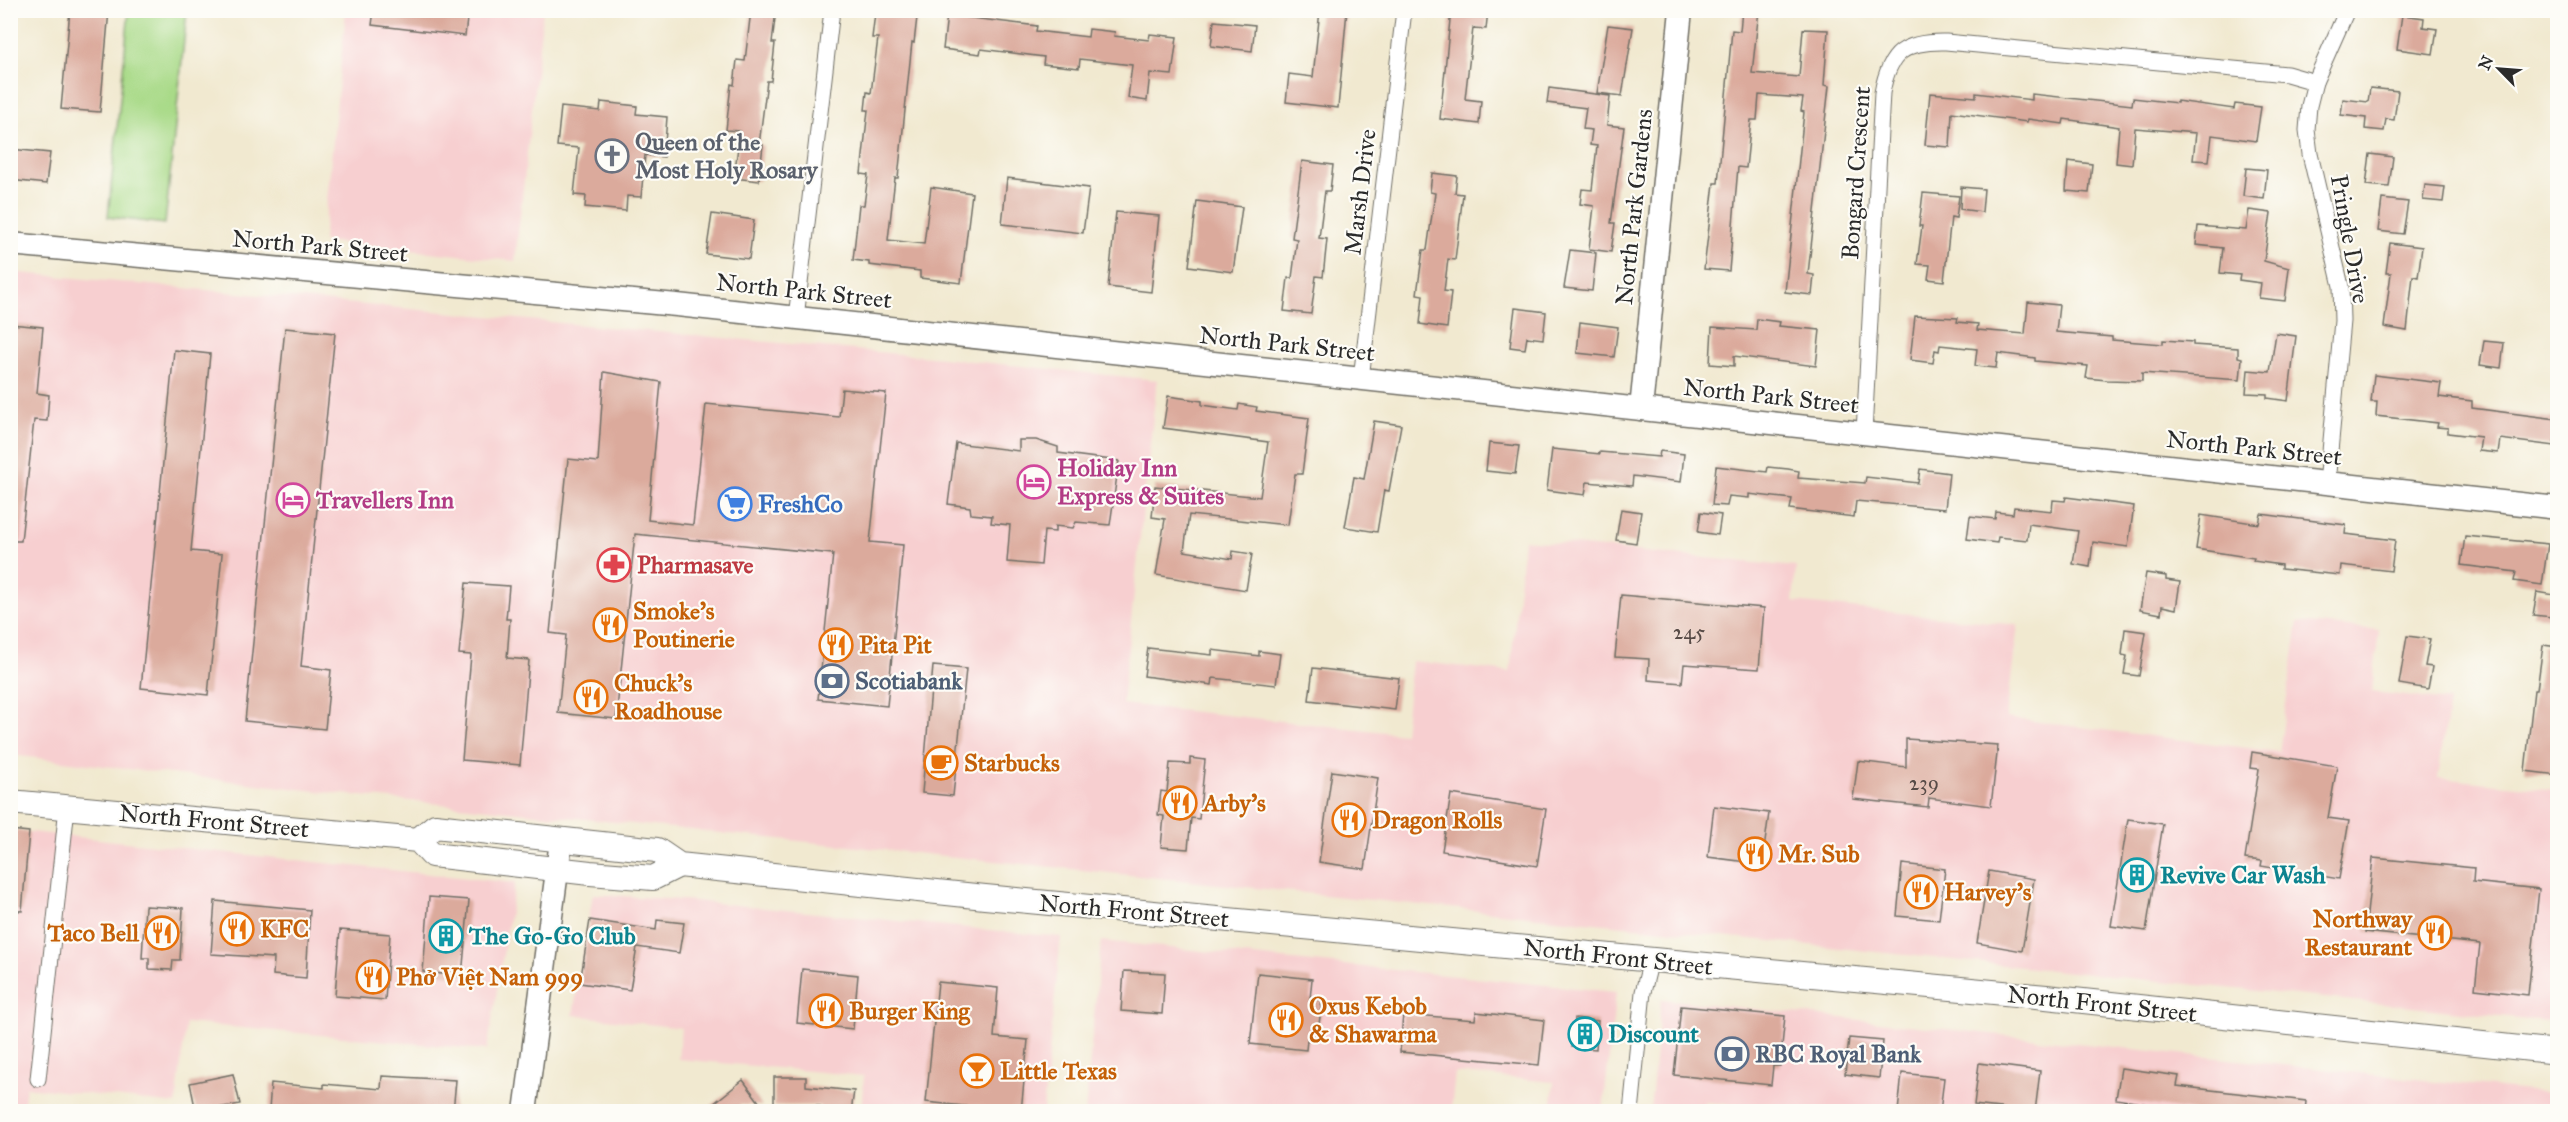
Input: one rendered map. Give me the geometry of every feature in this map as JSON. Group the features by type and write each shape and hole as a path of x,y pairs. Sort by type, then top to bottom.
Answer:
{"main road":[{"name":"North Front Street","path":"10,802 418,840 432,855 557,869 653,878 679,865"},
{"name":"North Front Street","path":"418,840 435,826 657,850 679,865 985,897 2046,997 2558,1052"}],"street":[{"path":"796,318 832,10"},
{"name":"Marsh Drive","path":"1361,379 1404,10"},
{"name":"North Park Gardens","path":"1641,409 1681,10"},
{"name":"Pringle Drive","path":"2327,484 2342,321 2341,286 2307,130 2309,106 2315,82 2347,10"},
{"name":"Bongard Crescent","path":"1864,433 1882,93 1885,73 1894,58 1908,46 1925,42 1946,42 2287,74 2315,82"},
{"name":"North Park Street","path":"10,244 677,305 2558,508"},
{"path":"38,1079 67,807"},
{"path":"525,1112 561,841"},
{"path":"1631,1112 1643,992 1651,960"}],"shaded area":[{"path":"346,11 543,11 515,261 323,241"},
{"path":"10,272 1157,380 1122,704 1404,734 1412,661 1510,672 1524,540 1796,567 1793,602 2018,625 2006,718 2279,752 2298,622 2379,630 2372,692 2449,701 2438,778 2557,790 2557,1022 333,793 11,755"},
{"path":"11,830 515,883 487,1050 186,1023 176,1104 26,1087 23,1111 11,1112"},
{"path":"593,894 695,901 1061,937 1043,1111 861,1111 864,1076 678,1059 681,1028 573,1015"},
{"path":"1101,941 1616,992 1603,1111 1551,1111 1554,1082 1455,1073 1451,1111 1085,1112"},
{"path":"1661,999 2558,1094 2557,1112 1796,1112 1705,1102 1703,1111 1650,1112"}],"green space":[{"path":"129,11 187,11 165,224 108,217"}],"building":[{"path":"70,10 109,10 100,112 61,109"},
{"path":"374,10 468,10 465,36 372,25"},
{"path":"751,10 776,10 771,81 767,81 759,145 763,145 759,181 734,178 740,131 726,130 731,84 734,85 737,60 745,61"},
{"path":"1320,10 1347,10 1338,108 1286,102 1289,74 1313,77"},
{"path":"1451,10 1488,10 1486,29 1473,28 1465,99 1481,101 1479,124 1440,119"},
{"path":"1742,10 1759,10 1752,73 1799,77 1803,29 1828,30 1824,85 1829,86 1808,274 1814,275 1812,295 1785,292 1804,112 1801,111 1803,98 1759,95 1757,120 1751,120 1746,168 1738,167 1729,271 1704,269 1714,183 1718,183 1732,30 1740,31"},
{"path":"875,13 917,17 914,43 912,42 898,178 895,178 888,240 924,244 931,187 972,193 961,283 920,278 920,271 869,265 869,262 853,260 859,205 864,205 868,175 861,174 868,110 865,110 867,92 871,93 878,38 872,38"},
{"path":"947,15 1037,26 1036,31 1088,37 1089,29 1115,32 1114,36 1149,40 1150,34 1177,37 1172,75 1150,73 1147,101 1128,98 1132,65 1080,59 1079,68 1043,64 1044,57 981,49 980,54 943,49"},
{"path":"2402,15 2424,18 2423,27 2437,29 2433,54 2397,49"},
{"path":"1214,21 1255,25 1252,51 1211,46"},
{"path":"1608,25 1633,28 1622,96 1597,93"},
{"path":"1549,88 1610,96 1607,125 1624,127 1611,223 1615,223 1611,252 1589,249 1594,206 1580,204 1582,189 1592,190 1597,146 1590,145 1592,130 1583,129 1586,108 1547,103"},
{"path":"2370,88 2398,91 2394,120 2386,119 2384,131 2365,129 2366,118 2341,115 2343,99 2368,102"},
{"path":"1930,93 1976,97 1976,93 2032,100 2032,94 2132,105 2133,98 2234,109 2235,104 2261,107 2256,141 2212,135 2209,161 2193,160 2196,133 2135,128 2132,165 2116,163 2119,127 2064,119 2063,124 2028,119 2027,122 1952,112 1950,147 1925,145"},
{"name":"Queen of the Most Holy Rosary","path":"601,102 637,106 636,114 667,117 664,157 645,155 641,197 627,196 626,211 585,207 586,196 574,195 579,148 557,146 561,107 600,111"},
{"path":"10,149 50,153 46,184 10,180"},
{"path":"2370,154 2393,157 2389,187 2366,185"},
{"path":"1302,161 1333,165 1330,191 1325,191 1319,238 1327,239 1323,277 1316,276 1311,314 1284,311 1288,278 1292,278 1297,239 1292,238"},
{"path":"2068,161 2092,164 2089,193 2066,191"},
{"path":"2246,168 2267,170 2264,199 2243,196"},
{"path":"1432,173 1457,176 1455,193 1463,194 1455,260 1448,259 1444,291 1451,292 1447,328 1420,324 1423,295 1417,294 1423,250 1427,250 1435,193 1430,192"},
{"path":"1007,178 1089,188 1083,233 1002,224"},
{"path":"2425,185 2445,187 2443,202 2423,200"},
{"path":"1961,187 1984,189 1982,212 1960,209"},
{"path":"1923,193 1959,196 1956,218 1951,217 1944,281 1928,279 1930,265 1917,264"},
{"path":"2382,199 2408,202 2403,234 2378,231"},
{"path":"1197,201 1242,207 1233,272 1189,266"},
{"path":"2249,210 2271,213 2264,261 2289,268 2285,301 2259,298 2261,283 2239,280 2240,275 2220,273 2223,248 2196,245 2198,226 2246,230"},
{"path":"1116,212 1159,216 1151,292 1108,287"},
{"path":"712,214 754,220 749,259 706,254"},
{"path":"2390,243 2422,247 2418,277 2413,276 2407,331 2384,327 2391,273 2386,273"},
{"path":"1570,250 1596,253 1592,291 1564,288"},
{"path":"2028,302 2059,305 2056,332 2112,337 2112,340 2163,344 2163,340 2238,348 2238,357 2242,358 2240,380 2142,373 2142,381 2086,378 2088,366 2035,361 2035,358 1998,353 1996,368 1975,366 1977,349 1940,345 1939,351 1935,350 1933,363 1910,360 1915,316 1958,318 1957,322 1978,324 1977,330 2025,334"},
{"path":"1515,308 1546,312 1543,339 1527,337 1525,349 1510,347"},
{"path":"1757,319 1780,322 1779,326 1820,330 1816,366 1734,356 1734,366 1710,364 1712,327 1756,330"},
{"path":"1580,322 1618,327 1614,357 1577,353"},
{"path":"10,324 43,327 37,393 49,395 47,421 34,420 21,541 10,541"},
{"name":"Travellers Inn","path":"285,328 335,333 301,666 331,670 325,729 245,721"},
{"path":"2276,333 2296,336 2288,401 2267,398 2267,394 2246,393 2248,370 2270,372"},
{"path":"2484,341 2504,343 2501,368 2480,365"},
{"path":"174,350 210,354 191,551 222,554 208,695 141,688"},
{"path":"604,372 661,382 648,520 693,525 706,404 839,417 842,389 886,393 870,542 903,545 887,706 818,699 833,554 635,534 616,719 558,713 566,635 550,633 568,459 598,462"},
{"path":"2374,375 2441,383 2439,397 2472,401 2472,408 2557,419 2554,446 2500,439 2498,453 2479,451 2481,437 2448,433 2448,428 2437,427 2438,423 2376,416 2377,402 2371,402"},
{"path":"1168,396 1202,401 1202,405 1238,410 1239,404 1257,407 1256,411 1309,418 1302,474 1295,474 1288,525 1189,515 1184,551 1232,559 1233,551 1252,554 1246,590 1156,575 1165,519 1152,517 1155,486 1260,497 1268,442 1163,428"},
{"path":"1374,421 1401,425 1389,491 1384,490 1377,532 1345,527 1354,477 1364,479"},
{"name":"Holiday Inn Express & Suites","path":"1019,440 1036,440 1058,447 1058,453 1119,461 1110,525 1076,522 1073,528 1055,526 1055,532 1044,531 1041,565 1007,562 1010,525 991,523 992,516 971,514 970,507 948,504 956,443 1019,451"},
{"path":"1489,443 1519,446 1515,474 1486,471"},
{"path":"1552,449 1659,457 1660,451 1684,454 1681,482 1633,476 1632,486 1587,482 1585,495 1547,490"},
{"path":"1716,466 1767,472 1768,467 1788,469 1799,471 1798,478 1865,483 1866,477 1918,483 1920,469 1949,473 1945,509 1856,501 1854,517 1790,509 1792,499 1749,494 1749,498 1729,496 1727,506 1712,505"},
{"path":"2066,497 2134,506 2128,547 2093,542 2090,567 2073,564 2078,531 2029,524 2027,540 1998,537 1997,543 1967,539 1970,516 1995,519 1996,512 2013,514 2014,507 2052,511 2053,500 2065,501"},
{"path":"1621,509 1641,512 1636,543 1616,540"},
{"path":"1701,512 1721,515 1718,535 1698,532"},
{"path":"2261,514 2346,525 2345,534 2395,540 2391,571 2341,565 2340,575 2281,569 2281,565 2253,561 2254,558 2196,549 2201,515 2259,524"},
{"path":"2465,536 2548,544 2542,585 2514,581 2516,572 2461,565"},
{"path":"2146,573 2166,576 2166,580 2180,582 2176,609 2162,606 2161,614 2140,610"},
{"path":"466,583 509,586 506,619 510,619 507,658 529,660 520,765 462,760 471,655 459,654"},
{"path":"2537,592 2555,595 2552,617 2533,615"},
{"path":"1621,595 1764,608 1759,669 1684,664 1682,683 1648,680 1649,659 1615,657"},
{"path":"2125,629 2146,632 2139,676 2124,674 2127,656 2122,655"},
{"path":"2407,636 2430,639 2425,666 2432,667 2428,689 2399,684"},
{"path":"2543,645 2558,647 2558,775 2525,771 2534,690 2537,690"},
{"path":"1148,648 1212,655 1212,650 1259,656 1259,651 1280,654 1276,685 1213,678 1212,685 1144,676"},
{"path":"933,666 966,669 953,796 922,793"},
{"path":"1313,668 1399,678 1395,710 1309,700"},
{"path":"1906,739 1998,745 1991,806 1929,798 1928,807 1853,799 1858,761 1906,767"},
{"path":"2252,752 2337,766 2328,818 2349,821 2339,879 2261,866 2262,861 2245,859 2259,769 2250,768"},
{"name":"Arby's","path":"1190,758 1205,760 1199,819 1191,818 1188,849 1161,847 1164,816 1158,815 1161,791 1167,792 1170,763 1190,764"},
{"name":"Dragon Rolls","path":"1332,771 1378,778 1365,869 1319,862"},
{"path":"1451,794 1546,809 1537,866 1442,851"},
{"path":"1714,806 1769,813 1762,864 1708,857"},
{"name":"Revive Car Wash","path":"2128,819 2163,824 2146,931 2111,926"},
{"path":"10,830 29,832 22,911 10,910"},
{"path":"2373,858 2474,868 2473,882 2539,889 2528,995 2475,989 2480,944 2365,932"},
{"name":"Harvey's","path":"1902,864 1945,869 1939,920 1897,916"},
{"path":"1989,871 2034,879 2022,951 1977,943"},
{"name":"The Go-Go Club","path":"429,897 469,900 462,976 423,972"},
{"path":"215,901 310,910 306,978 273,975 274,958 211,954"},
{"name":"Taco Bell","path":"145,906 183,908 180,960 173,960 172,970 149,969 149,958 142,958"},
{"path":"590,920 656,930 657,920 684,923 679,953 637,947 630,990 580,983"},
{"path":"340,930 390,934 385,1000 335,996"},
{"name":"Burger King","path":"802,969 858,975 853,1029 797,1023"},
{"path":"1124,971 1165,973 1162,1014 1121,1011"},
{"name":"Oxus Kebob & Shawarma","path":"1258,973 1312,979 1310,999 1322,1000 1317,1041 1307,1040 1306,1050 1250,1044"},
{"name":"Little Texas","path":"938,982 998,988 994,1037 1028,1040 1021,1112 926,1102"},
{"name":"RBC Royal Bank","path":"1681,1006 1785,1016 1780,1066 1773,1066 1771,1085 1674,1075"},
{"path":"1476,1012 1544,1020 1539,1065 1400,1052 1403,1014 1475,1020"},
{"name":"Discount","path":"1575,1018 1598,1021 1596,1049 1572,1047"},
{"path":"1849,1038 1883,1041 1879,1078 1845,1074"},
{"path":"1979,1063 2040,1071 2035,1112 1974,1105"},
{"path":"2121,1068 2179,1076 2177,1086 2306,1101 2305,1112 2197,1112 2116,1099"},
{"path":"1902,1073 1944,1078 1940,1112 1898,1112"},
{"path":"233,1074 240,1104 196,1112 190,1083"},
{"path":"382,1076 456,1080 453,1112 269,1110 271,1083 324,1088 324,1084 381,1089"},
{"path":"774,1077 806,1077 806,1086 854,1091 851,1112 819,1112 820,1106 774,1106"},
{"path":"743,1080 762,1106 739,1105 744,1112 703,1112"}],"place":[{"name":"Queen of the Most Holy Rosary","path":"612,156"},
{"name":"Holiday Inn Express & Suites","path":"1034,482"},
{"name":"Travellers Inn","path":"293,500"},
{"name":"FreshCo","path":"735,504"},
{"name":"Pharmasave","path":"614,565"},
{"name":"Smoke's Poutinerie","path":"610,625"},
{"name":"Pita Pit","path":"836,645"},
{"name":"Scotiabank","path":"832,681"},
{"name":"Chuck's Roadhouse","path":"591,697"},
{"name":"Starbucks","path":"941,763"},
{"name":"Arby's","path":"1180,803"},
{"name":"Dragon Rolls","path":"1349,820"},
{"name":"Mr. Sub","path":"1755,854"},
{"name":"Revive Car Wash","path":"2137,875"},
{"name":"Harvey's","path":"1921,892"},
{"name":"KFC","path":"237,929"},
{"name":"Taco Bell","path":"162,933"},
{"name":"Northway Restaurant","path":"2435,933"},
{"name":"The Go-Go Club","path":"446,936"},
{"name":"Phở Việt Nam 999","path":"373,977"},
{"name":"Burger King","path":"826,1011"},
{"name":"Oxus Kebob & Shawarma","path":"1286,1020"},
{"name":"Discount","path":"1585,1034"},
{"name":"RBC Royal Bank","path":"1732,1054"},
{"name":"Little Texas","path":"977,1071"}]}
